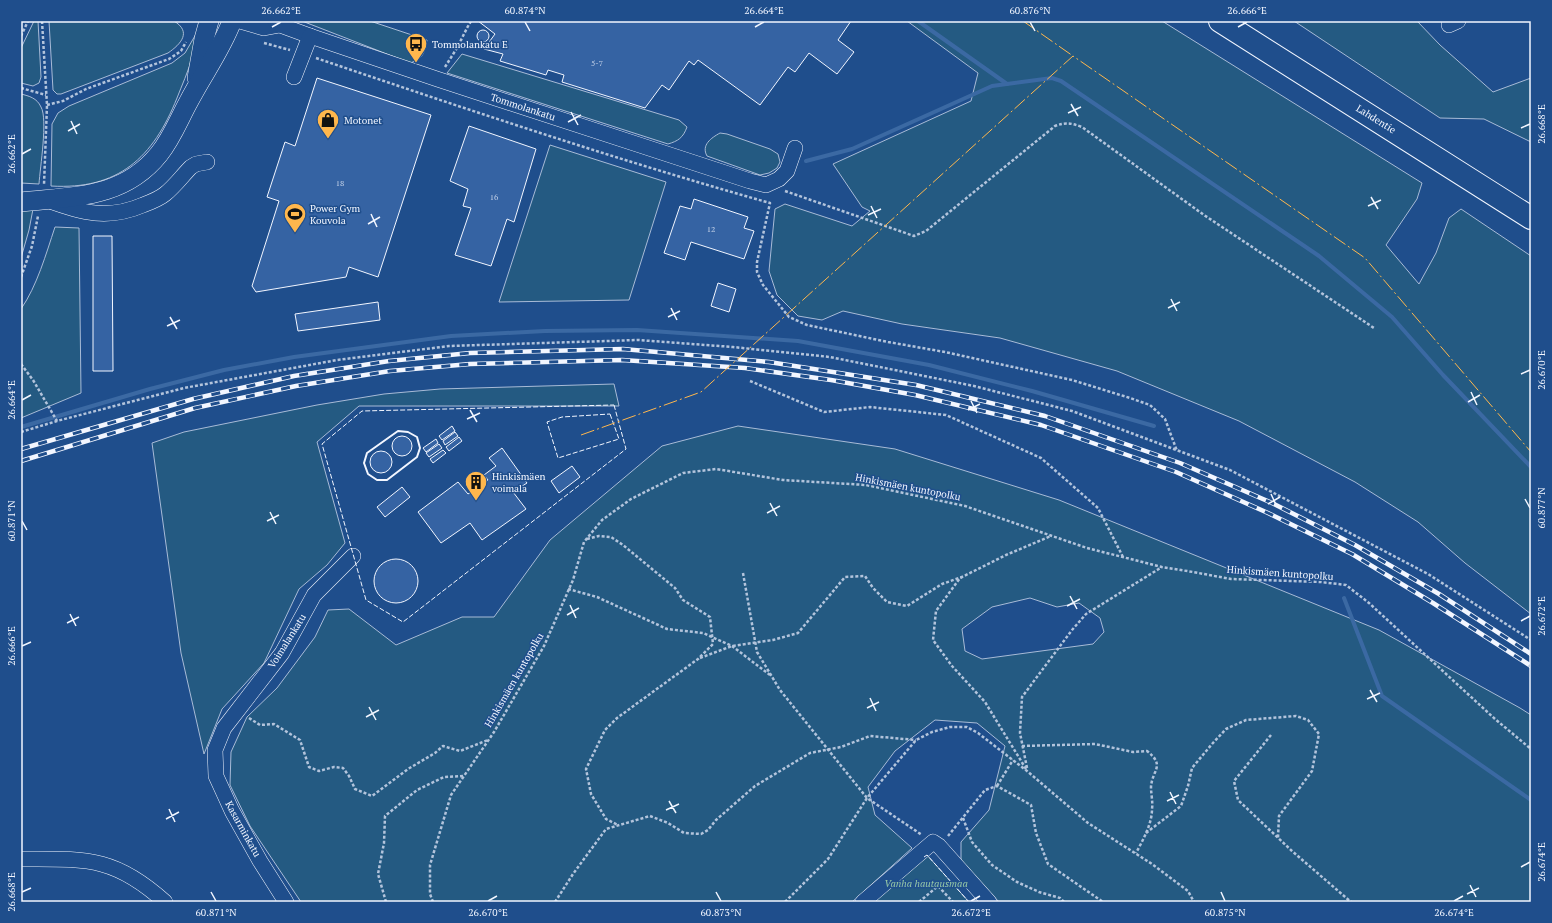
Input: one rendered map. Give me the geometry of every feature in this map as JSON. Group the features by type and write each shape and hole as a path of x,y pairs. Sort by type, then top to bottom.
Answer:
{"highway":[{"name":"Lahdentie","path":"1220,21 1531,218"}],"main road":[{"path":"21,202 85,196 103,192 120,185 142,172 160,154 170,139 189,100 197,79 204,39 209,21"},
{"path":"189,100 218,53 232,21"},
{"path":"21,192 43,199"}],"street":[{"name":"Tommolankatu","path":"240,21 264,28 277,23 310,36 479,93 766,185"},
{"path":"294,77 310,36"},
{"path":"766,185 779,179 788,171 796,148"},
{"path":"43,199 86,212 105,214 122,213 151,202 164,195 191,167 196,164 207,162"},
{"name":"Voimalankatu","path":"215,750 226,725 282,653 314,595 353,556"},
{"name":"Kasarminkatu","path":"215,750 216,776 232,811 260,861 286,902"},
{"path":"863,902 936,844 989,902"},
{"path":"21,859 66,859 95,862 110,866 137,879 165,902"}],"path":[{"path":"21,36 28,21"},
{"path":"21,277 32,246 43,199 47,105 42,21"},
{"path":"443,69 457,48 466,28 471,21"},
{"path":"47,105 63,101 86,89 169,59 181,51 189,38"},
{"path":"264,42 480,113 770,203 757,262 757,272 763,285 789,317 807,325 945,352 1072,380 1130,398 1150,405 1165,419 1178,451"},
{"path":"21,88 46,95"},
{"path":"766,185 914,236 926,231 1055,126 1064,122 1072,123 1082,127 1204,215 1374,328"},
{"path":"21,432 57,421 184,388 337,360 449,346 638,340 733,346 830,357 974,386 1072,412 1230,470 1428,574 1531,640"},
{"path":"21,364 33,380 57,421"},
{"path":"750,381 824,412 870,407 946,415 1041,458 1098,508 1124,557"},
{"name":"Hinkismäen kuntopolku","path":"433,902 430,894 430,865 451,795 489,739 544,646 568,589 584,542 602,520 631,499 683,474 716,469 782,480 866,485 965,506 1087,548 1162,567 1231,579 1321,582 1346,585 1369,602 1495,719 1531,749"},
{"path":"587,539 600,536 611,537 636,554 675,588 683,600 710,618 713,638 713,644 698,659 617,718 605,730 586,769 591,794 606,818 619,826"},
{"path":"1027,771 985,702 952,666 934,640 936,611 960,578 1006,555 1052,536"},
{"path":"1027,771 1020,733 1022,697 1072,630 1086,614 1162,567"},
{"path":"743,573 757,652 780,690 867,798 936,844 963,817 985,790 997,786 1013,760"},
{"path":"698,659 732,646 773,640 798,633 845,577 865,576 873,588 887,602 907,606 942,584 969,574"},
{"path":"568,589 597,597 667,629 703,633 732,646 772,676"},
{"path":"1146,833 1181,806 1192,768 1226,729 1246,720 1296,716 1308,720 1319,734 1312,771 1279,816 1278,838"},
{"path":"226,725 247,717 260,725 274,724 300,740 309,767 319,771 334,767 343,768 349,776 355,789 372,796 408,769 435,753 443,746 460,750 489,739"},
{"path":"785,902 828,860 867,798 916,740 932,732 950,727 966,727 978,733 1027,771 1088,823 1136,853 1188,891 1194,902"},
{"path":"1271,734 1234,781 1238,800 1278,838 1351,902"},
{"path":"555,902 572,874 606,829 650,816 668,823 684,833 701,834 708,830 716,820 755,786 810,753 841,747 870,736 902,740 916,740"},
{"path":"1022,746 1095,744 1133,752 1146,751 1154,757 1157,769 1151,785 1152,810 1146,833 1136,853"},
{"path":"386,902 378,874 384,843 385,816 417,790 444,777 464,776"},
{"path":"997,786 1031,805 1036,832 1048,864 1103,902"},
{"path":"963,817 972,842 992,865 1016,882 1039,892 1060,898 1064,902"},
{"path":"919,902 938,886 953,902"}],"green space":[{"path":"34,21 38,21 41,77 39,83 33,86 21,83 21,48"},
{"path":"49,21 174,21 182,29 183,38 177,46 168,53 61,94 57,94 53,90"},
{"path":"302,21 370,21 427,40 421,57 410,63"},
{"path":"907,21 1162,21 1422,183 1417,199 1386,245 1419,284 1436,253 1449,218 1461,209 1531,256 1531,614 1465,563 1418,522 1355,482 1239,421 1117,371 1000,338 902,324 843,311 822,320 798,316 777,295 769,271 775,209 785,204 852,226 870,211 862,207 833,164 971,101 978,73"},
{"path":"1294,21 1417,21 1440,45 1493,92 1531,78 1531,142 1484,119 1440,118"},
{"path":"196,34 192,58 177,98 157,138 144,153 130,166 114,176 96,182 75,186 51,186 52,124 58,113 69,106 172,63 185,53"},
{"path":"462,54 679,120 687,127 684,134 680,138 675,142 668,144 447,73"},
{"path":"21,94 35,99 41,107 43,113 44,132 39,184 21,183"},
{"path":"720,133 770,149 778,154 780,162 777,168 769,173 760,175 707,156 705,152 706,145 713,137"},
{"path":"550,145 666,182 629,300 499,302"},
{"path":"21,208 33,209 21,258"},
{"path":"55,227 79,228 81,393 21,418 21,309 32,290 45,259"},
{"path":"614,384 619,406 359,406 317,442 345,543 327,565 299,589 264,663 222,709 204,754 181,653 152,443 184,432 317,405 384,394 440,389"},
{"path":"738,426 895,449 1059,500 1379,630 1531,715 1531,902 999,902 961,860 961,842 989,810 1005,746 977,723 935,720 895,751 868,787 875,815 912,848 852,902 301,902 250,826 230,785 231,752 247,717 277,688 315,637 328,610 349,609 396,645 462,617 494,617 550,540 662,446","holes":["1030,598 1057,607 1079,603 1100,618 1104,632 1093,644 982,659 965,651 962,629 992,607"]},
{"name":"Vanha hautausmaa","path":"927,855 969,902 874,902"}],"building":[{"path":"478,21 851,21 838,40 854,52 837,74 809,53 795,72 788,67 760,105 698,60 694,65 689,61 669,90 662,85 645,108 562,82 564,75 548,70 546,75 500,61 503,54 484,49 495,34"},
{"path":"481,30 485,30 489,36 485,42 481,42 477,38 477,34"},
{"path":"317,78 431,115 378,277 349,267 346,277 256,292 252,286 279,201 267,197 285,142 295,146"},
{"path":"469,126 536,149 514,222 507,219 491,266 455,255 471,208 463,206 468,189 450,181"},
{"path":"694,199 748,217 744,228 754,231 744,259 691,242 685,260 664,253 680,206 691,209"},
{"path":"93,236 112,236 113,371 93,371"},
{"path":"718,283 736,289 729,312 711,306"},
{"path":"378,302 380,320 298,331 295,314"},
{"path":"452,426 455,431 442,440 439,436"},
{"path":"455,432 458,436 445,445 443,441"},
{"path":"402,436 409,439 412,446 409,453 402,456 395,453 392,446 395,439"},
{"path":"459,437 462,441 449,451 446,447"},
{"path":"436,439 438,443 426,452 423,448"},
{"path":"439,444 442,448 429,457 426,453"},
{"name":"Hinkismäen voimala","path":"502,448 527,483 513,492 526,509 482,540 470,523 441,543 418,512 458,482 468,494 488,480 484,475 496,466 489,458"},
{"path":"443,450 446,453 433,463 430,459"},
{"path":"381,451 389,454 392,462 389,470 381,473 373,470 370,462 373,454"},
{"path":"572,466 580,477 559,493 551,481"},
{"path":"402,487 410,497 385,517 377,507"},
{"path":"392,559 400,559 405,560 412,565 417,572 417,590 412,597 405,602 392,603 384,600 377,593 374,585 374,577 377,569 384,562"}],"waterway":[{"path":"918,21 1007,84"},
{"path":"806,161 852,149 992,86 1052,78 1061,81 1319,256 1392,317 1443,375 1531,467"},
{"path":"21,427 150,389 224,370 294,357 451,336 545,331 637,330 798,341 929,365 1032,391 1154,426"},
{"path":"1344,598 1382,696 1531,800"}],"railway":[{"path":"21,449 193,399 294,376 389,361 470,353 623,349 769,362 916,385 1045,416 1180,463 1272,503 1355,545 1439,594 1531,654"},
{"path":"21,461 195,408 296,386 390,371 470,364 622,360 745,368 831,380 915,395 1041,425 1176,472 1268,513 1352,554 1433,603 1531,666"}],"fence":[{"path":"614,405 626,449 403,622 366,600 322,444 362,411 614,405"},
{"path":"610,414 619,439 558,458 547,422 562,417 610,414"},
{"path":"924,857 927,855 969,902"}],"wall":[{"path":"398,431 408,432 417,437 420,448 417,457 387,480 377,480 368,474 364,463 367,453 398,431"}],"power":[{"path":"1023,21 1073,56"},
{"path":"581,435 701,392 1073,56 1365,258 1531,452"}],"place":[{"name":"Tommolankatu E","path":"416,64"},
{"name":"Motonet","path":"328,140"},
{"name":"Power Gym Kouvola","path":"295,234"},
{"name":"Hinkismäen voimala","path":"476,502"}]}
